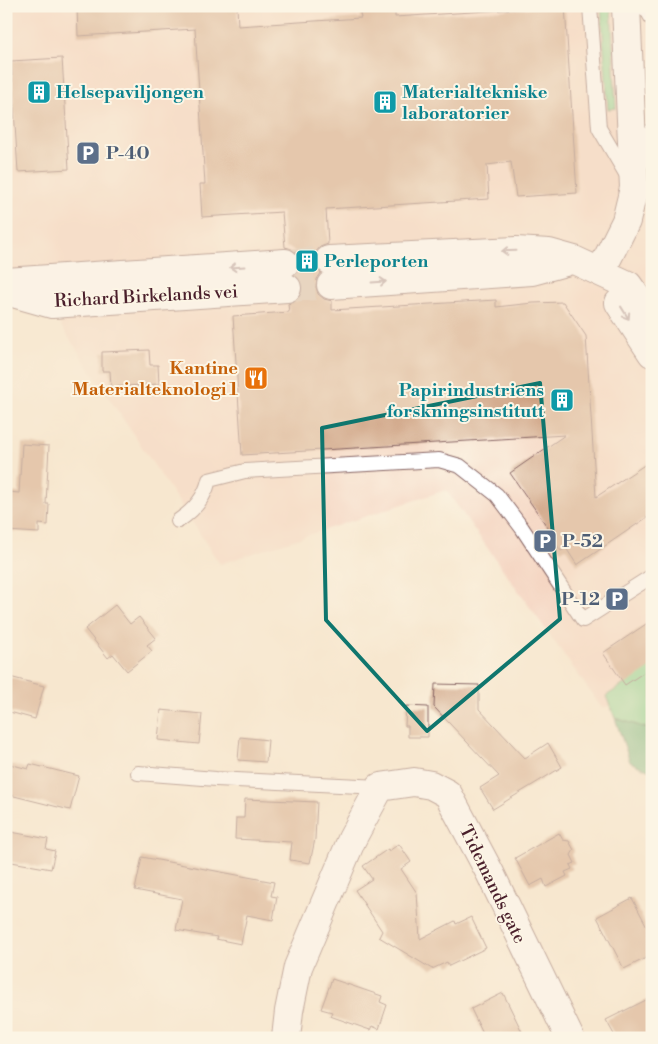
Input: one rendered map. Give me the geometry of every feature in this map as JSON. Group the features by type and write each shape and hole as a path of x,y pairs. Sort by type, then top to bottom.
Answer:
{"street":[{"path":"601,271 626,222 634,188 626,6"},
{"path":"330,272 516,250 549,253 574,260 628,285 652,319"},
{"path":"601,271 652,353"},
{"name":"Richard Birkelands vei","path":"6,282 286,276 52,304 6,292"},
{"name":"Tidemands gate","path":"380,787 414,782 431,785 448,794 490,873 570,1038"},
{"path":"286,1038 288,1011 298,967 352,839 380,787"}],"lane":[{"path":"590,6 599,128 634,188"},
{"path":"639,6 648,12 652,19"},
{"path":"634,188 652,130"},
{"path":"178,522 189,513 206,492 209,480 245,471 439,460 460,466 497,495 522,528 583,620 652,576"},
{"name":"Tidemands gate","path":"138,772 216,779 380,787"}],"highlighted area":[{"path":"540,383 560,619 427,731 326,620 322,428"}],"shaded area":[{"path":"6,6 652,6 652,692 602,708 446,490 220,564 55,317 6,296"}],"green space":[{"path":"601,6 611,6 616,108 608,109"},
{"path":"652,666 652,730 615,718 606,696"},
{"path":"615,718 652,730 652,772 630,762"}],"building":[{"path":"77,6 237,6 238,26 361,18 360,13 395,11 395,17 565,6 577,193 516,197 511,162 487,165 489,199 326,209 328,244 320,247 315,253 313,261 321,273 317,279 316,287 318,294 324,299 332,301 332,310 496,300 496,307 563,302 586,336 596,497 652,460 652,514 577,565 566,548 561,551 546,529 548,528 510,473 565,435 242,455 233,316 289,312 288,304 296,301 301,295 303,287 295,275 301,262 298,255 292,249 285,247 282,212 202,217 200,184 205,184 195,29 78,36"},
{"name":"Helsepaviljongen","path":"62,58 69,169 18,172 11,61"},
{"path":"149,350 150,365 158,365 159,384 111,387 110,371 102,371 102,352"},
{"path":"22,444 49,446 46,504 49,504 48,525 39,524 39,533 6,531 9,492 19,493"},
{"path":"115,605 130,624 139,617 156,638 147,645 152,651 127,671 113,654 108,658 85,629"},
{"path":"652,620 652,667 625,685 603,653"},
{"path":"6,676 44,686 35,719 6,711"},
{"path":"435,684 479,685 479,709 525,758 548,743 562,767 493,809 480,788 499,776 434,707"},
{"path":"406,706 428,707 428,737 408,737 408,726 405,726"},
{"path":"161,710 202,714 199,744 158,740"},
{"path":"240,737 268,740 266,762 238,760"},
{"path":"6,763 28,769 30,764 79,776 70,810 6,794"},
{"path":"245,799 317,802 315,839 310,863 290,860 292,842 235,839 236,818 244,818"},
{"path":"6,831 48,839 46,849 55,851 51,869 6,861"},
{"path":"559,833 563,840 569,841 574,850 571,855 575,863 570,865 572,869 565,872 567,876 546,887 543,879 530,886 515,858"},
{"path":"399,844 411,862 401,869 417,893 420,939 455,921 456,924 471,917 486,948 449,966 447,962 432,969 379,937 382,931 355,890 372,879 363,866"},
{"path":"142,857 274,882 271,896 277,897 273,920 247,915 241,944 216,939 217,937 176,930 182,899 135,890"},
{"path":"632,898 652,936 652,955 624,969 597,917"},
{"path":"332,979 382,996 380,1002 387,1005 379,1029 372,1026 370,1030 330,1016 332,1012 321,1009"},
{"path":"503,993 525,1038 485,1038 471,1009"},
{"path":"652,997 652,1038 616,1038 606,1020"}],"tunnel":[{"path":"285,263 329,260"},
{"path":"287,288 331,285"}],"place":[{"name":"Helsepaviljongen","path":"39,92"},
{"name":"Materialtekniske laboratorier","path":"385,102"},
{"name":"P-40","path":"88,153"},
{"name":"Perleporten","path":"307,261"},
{"name":"Kantine Materialteknologi 1","path":"256,378"},
{"name":"Papirindustriens forskningsinstitutt","path":"562,400"},
{"name":"P-52","path":"545,541"},
{"name":"P-12","path":"617,599"}]}
